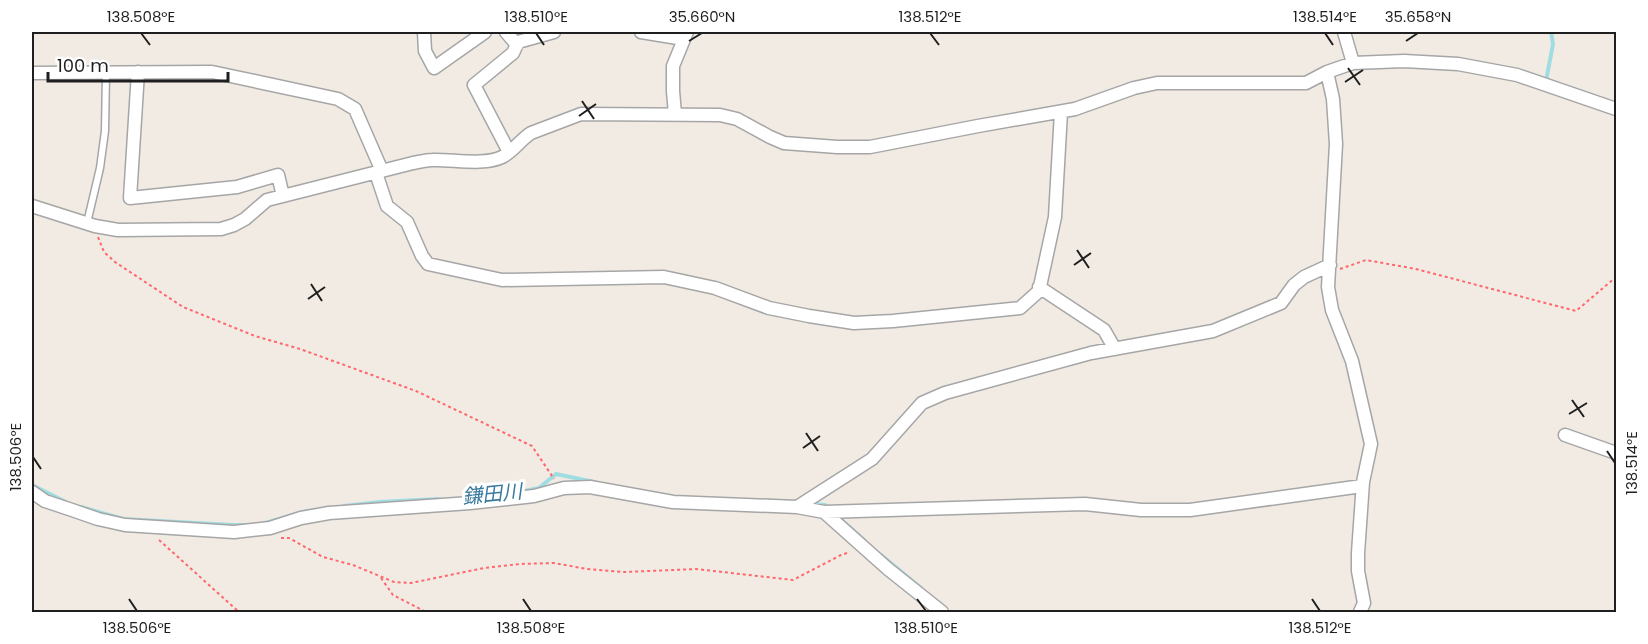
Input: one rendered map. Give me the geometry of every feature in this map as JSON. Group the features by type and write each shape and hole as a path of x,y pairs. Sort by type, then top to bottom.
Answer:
{"street":[{"path":"424,32 426,51 434,68 484,32"},
{"path":"506,32 516,45"},
{"path":"510,152 474,85 513,53 518,42 554,32"},
{"path":"641,32 685,35 673,66 675,114"},
{"path":"1344,32 1353,63"},
{"path":"32,206 91,225 118,230 221,229 245,219 267,200 413,163 431,160 479,161 499,158 510,152 531,133 581,114 720,115 737,119 784,143 870,147 1075,109 1134,88 1158,83 1306,83 1327,72 1353,63 1404,61 1458,63 1517,75 1617,109"},
{"path":"138,72 130,198 237,187 278,175 283,196"},
{"path":"32,73 213,72 339,99 355,109 380,172 387,206 407,222 428,264 502,280 664,278 715,288 769,308 854,323 1020,308 1039,291 1055,217 1061,112"},
{"path":"1327,72 1333,99 1336,144 1328,287 1332,310 1352,361 1371,444 1362,486 1358,571 1364,603 1360,612"},
{"path":"797,507 872,459 922,403 945,393 1091,353 1213,331 1281,303 1294,285 1304,277 1330,269"},
{"path":"1040,287 1104,330 1115,349"},
{"path":"1565,435 1617,453"},
{"path":"32,492 45,501 98,519 125,525 234,532 270,528 301,518 329,513 470,503 534,496 560,489 590,487 673,502 797,507 824,512 1085,504 1141,510 1190,510 1362,486"},
{"path":"824,512 942,612"}],"lane":[{"path":"91,225 105,131 106,72"}],"path":[{"path":"91,225 104,252 183,307 255,336 300,349 416,391 532,446 560,489"},
{"path":"1330,269 1366,260 1416,269 1576,311 1617,277"},
{"path":"141,526 239,612"},
{"path":"278,538 289,538 323,557 353,565 394,582 411,583 484,568 554,563 586,569 624,572 696,569 793,580 841,555 864,548"},
{"path":"379,576 393,595 426,612"}],"waterway":[{"path":"1546,81 1553,44 1551,32"},
{"name":"鎌田川","path":"520,492 539,488 556,474 594,482"},
{"name":"鎌田川","path":"32,485 66,502"},
{"name":"鎌田川","path":"344,506 438,499"},
{"name":"鎌田川","path":"813,504 825,505 828,508"},
{"name":"鎌田川","path":"81,507 123,519 249,525"},
{"name":"鎌田川","path":"262,524 316,510"},
{"name":"鎌田川","path":"836,515 864,540"},
{"name":"鎌田川","path":"881,555 921,588"}]}
